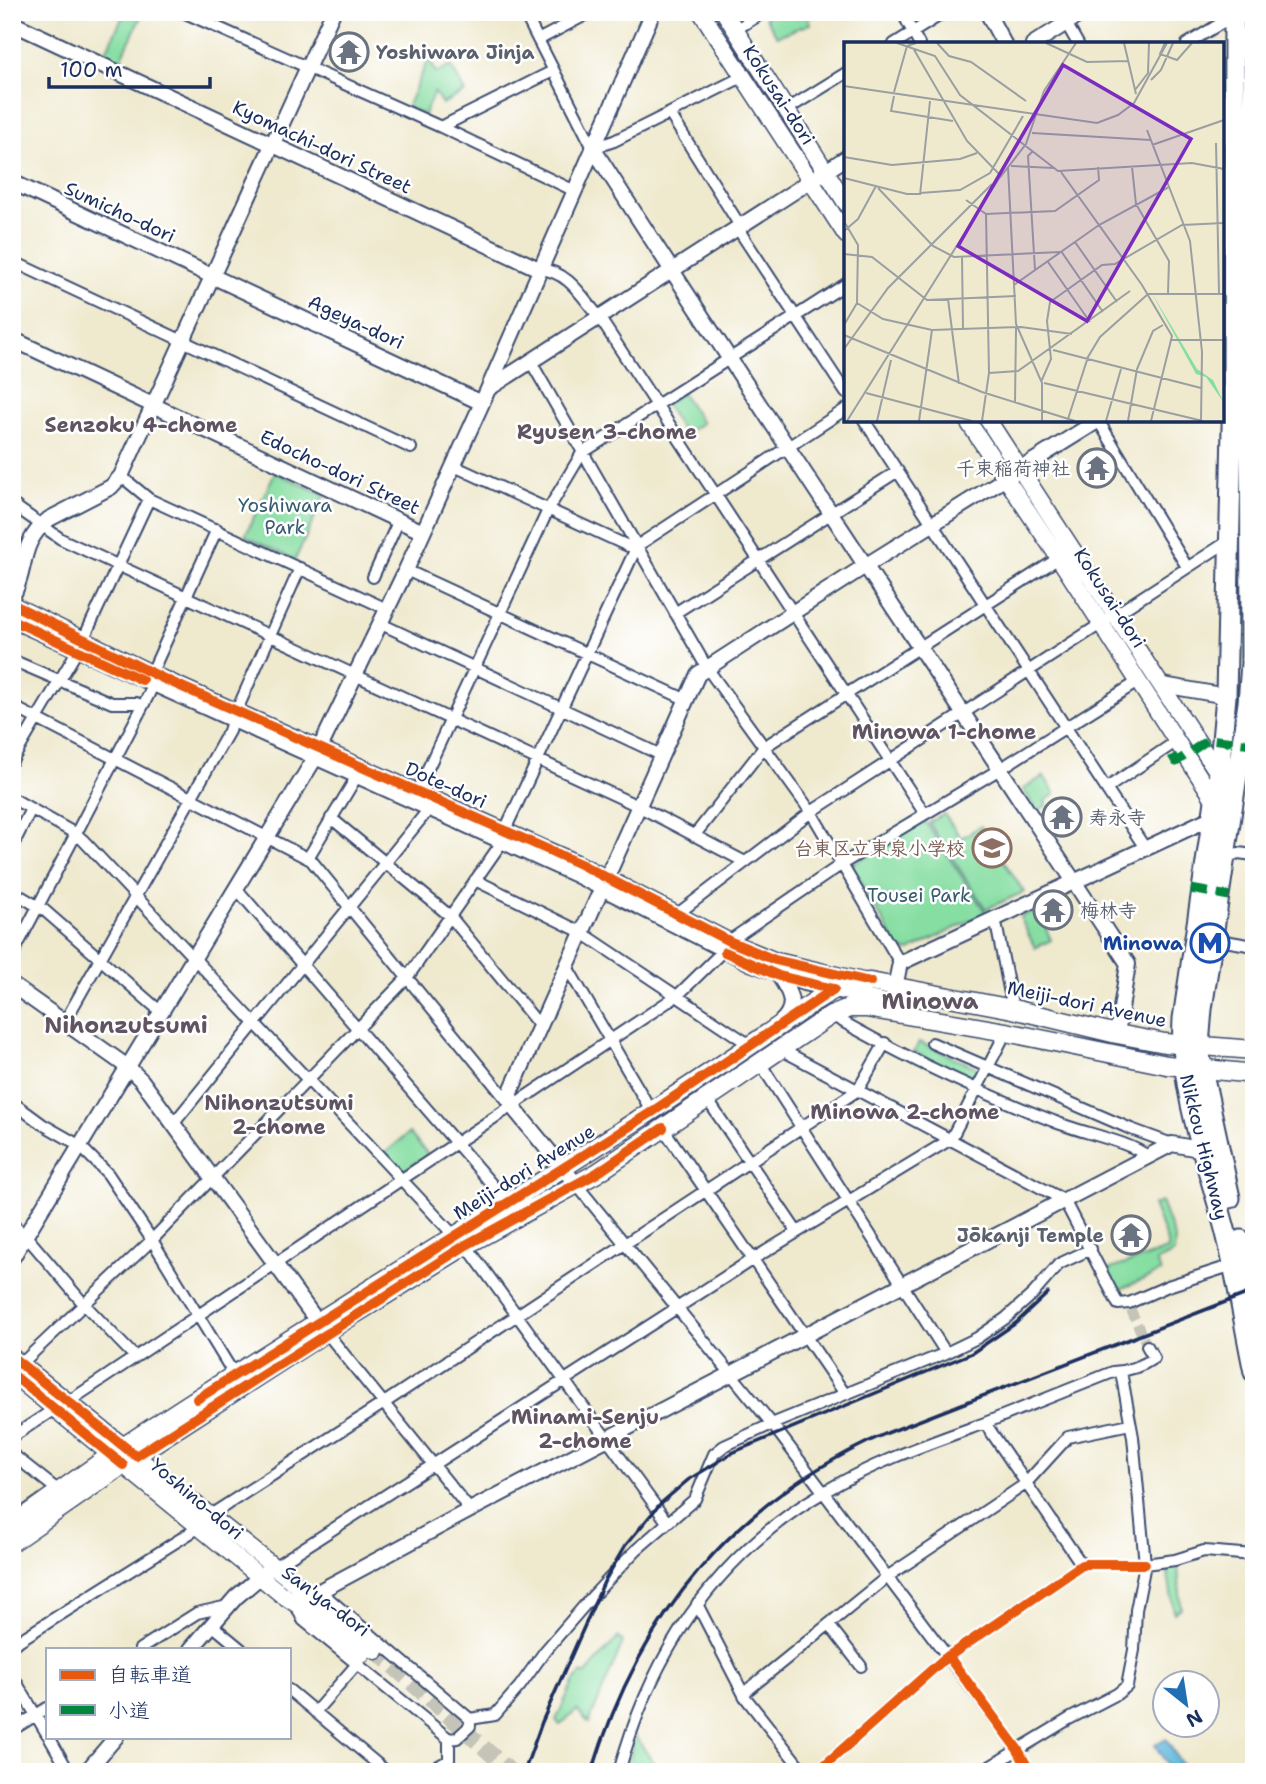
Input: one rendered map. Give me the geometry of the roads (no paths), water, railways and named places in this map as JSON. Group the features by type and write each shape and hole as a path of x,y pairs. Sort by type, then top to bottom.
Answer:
{"highway":[{"path":"1190,1045 1202,1009 1224,859 1219,774 1226,696 1240,363 1252,312 1254,12"},
{"path":"1190,1045 1183,1019 1221,805 1251,704 1253,514 1240,363 1228,275 1227,171 1234,17"},
{"name":"Nikkou Highway","path":"1190,1045 1204,1150 1237,1233 1233,1265 1254,1372"},
{"name":"Nikkou Highway","path":"1193,1068 1218,1151 1254,1297"}],"main road":[{"name":"Kokusai-dori","path":"701,12 844,232"},
{"name":"Kokusai-dori","path":"724,12 844,201"},
{"name":"Kokusai-dori","path":"968,422 1221,805"},
{"name":"Kokusai-dori","path":"989,422 1219,774"},
{"name":"Meiji-dori Avenue","path":"12,1525 460,1240 508,1203 652,1112 834,989 852,982 870,982 1013,1009 1117,1034 1190,1045 1254,1050"},
{"name":"Meiji-dori Avenue","path":"460,1240 576,1184 831,1015 849,1008 866,1008 948,1021 1193,1068 1254,1074"},
{"name":"Meiji-dori Avenue","path":"12,1542 124,1455 235,1376 322,1328"},
{"path":"15,1365 62,1405"},
{"name":"Yoshino-dori","path":"62,1405 204,1522 258,1576"},
{"name":"Yoshino-dori","path":"204,1522 274,1567"},
{"name":"San'ya-dori","path":"274,1567 308,1598 316,1617 367,1658"},
{"name":"San'ya-dori","path":"258,1576 308,1598"}],"street":[{"path":"183,12 441,127 575,191"},
{"path":"12,597 26,548 41,526 49,519 111,486 121,476 333,12"},
{"path":"524,12 593,148 671,271 1128,964 1117,1034"},
{"path":"538,40 591,12"},
{"path":"12,1258 317,753 454,466 653,12"},
{"path":"735,30 764,12"},
{"path":"902,12 918,42"},
{"path":"897,42 945,12"},
{"path":"988,12 1003,42"},
{"path":"1035,42 1084,12"},
{"path":"1190,42 1234,17"},
{"name":"Kyomachi-dori Street","path":"12,23 540,269"},
{"path":"1066,23 1077,42"},
{"path":"441,127 553,71"},
{"path":"786,110 844,74"},
{"path":"593,148 614,141 742,77"},
{"path":"670,114 739,228 844,390"},
{"path":"485,396 599,317 844,160"},
{"name":"Sumicho-dori","path":"12,182 213,276"},
{"path":"12,261 411,448"},
{"path":"540,269 550,270 567,278 599,317 925,814"},
{"name":"Ageya-dori","path":"213,276 485,396"},
{"path":"417,792 548,510 582,453 844,285"},
{"name":"Edocho-dori Street","path":"12,339 423,532"},
{"path":"504,352 514,365 528,364"},
{"path":"528,364 707,668 811,812 842,864 900,963 895,987"},
{"path":"15,1365 152,1240 407,978 503,836 637,546 844,409"},
{"path":"865,422 1145,848"},
{"path":"511,1105 510,1093 698,674 1096,422"},
{"path":"1100,422 1187,567"},
{"path":"454,466 628,546 637,546"},
{"path":"675,613 898,471"},
{"path":"121,476 149,499 387,609"},
{"path":"12,761 61,682 149,499"},
{"path":"12,504 61,539 638,807 745,862"},
{"path":"373,577 399,520"},
{"path":"12,956 142,706 217,529"},
{"path":"677,915 811,812 1231,540"},
{"path":"694,836 764,747 1059,558"},
{"path":"64,1023 234,715 300,568"},
{"path":"405,570 687,699"},
{"path":"12,604 80,645"},
{"path":"12,620 80,645 317,753 356,776 429,809 503,836 604,884 779,976 924,1011 948,1021"},
{"path":"379,623 661,755"},
{"path":"1228,655 1252,637"},
{"path":"12,660 112,703 136,703 142,706"},
{"path":"12,1437 678,995 726,946 842,864 1139,681"},
{"path":"1163,685 1226,696"},
{"path":"12,706 308,858 772,1424 1018,1750 1030,1772"},
{"path":"1107,788 1177,741"},
{"name":"Dote-dori","path":"317,753 417,792 503,836"},
{"path":"308,858 356,776"},
{"path":"12,798 76,834 460,1240 667,1522"},
{"path":"900,963 1145,848 1221,805"},
{"path":"12,847 32,809"},
{"path":"174,1123 429,809"},
{"path":"331,818 450,916 535,1020 541,1023"},
{"path":"1224,859 1238,853 1254,855"},
{"path":"475,880 582,932 750,1045"},
{"path":"604,884 677,915 726,946 826,976 834,989 831,1015 977,1090 1076,1131 1135,1148 1147,1156"},
{"path":"12,891 38,906 161,1012"},
{"path":"236,891 508,1203"},
{"path":"995,918 1013,1009"},
{"path":"1213,940 1254,946"},
{"path":"775,960 870,982"},
{"path":"565,969 570,972 652,1112"},
{"path":"773,1030 787,1016 792,1006 791,994 779,976"},
{"path":"12,985 129,1068 142,1081 322,1328 470,1510"},
{"path":"192,1648 258,1576 565,1382 753,1259 951,1139 1006,1032"},
{"path":"12,1645 204,1522 858,1090 885,1043"},
{"path":"932,1043 1131,1129 1172,1144 1204,1150"},
{"path":"780,1049 1065,1200 1116,1303 1130,1307 1168,1286 1233,1265"},
{"path":"760,1063 946,1353"},
{"path":"707,1099 797,1232"},
{"path":"12,1102 42,1124 79,1145 108,1174 152,1240 235,1376"},
{"path":"663,1128 845,1394"},
{"path":"308,1598 606,1438 1172,1144"},
{"path":"12,1224 26,1236 83,1303 135,1357"},
{"path":"308,1598 328,1598 470,1718 495,1715 590,1599 636,1550 695,1499 714,1454 772,1424 977,1338 1006,1318 1033,1294 1059,1264 1091,1249"},
{"path":"619,1772 636,1717 666,1650 697,1604 723,1573 785,1518 823,1492 881,1463 1113,1372 1142,1365 1154,1358 1147,1346"},
{"path":"981,1772 1069,1719 1117,1694 1126,1686 1145,1564 1130,1424 1121,1372"},
{"path":"985,1423 1082,1566"},
{"path":"744,1693 887,1577 1027,1483 1068,1437 1130,1424"},
{"path":"12,1454 60,1492"},
{"path":"817,1772 948,1656 1086,1564 1145,1564 1175,1560 1204,1551 1254,1555"},
{"path":"697,1604 745,1697 804,1772"},
{"path":"142,1648 197,1613 228,1606"},
{"path":"212,1625 240,1648"},
{"path":"829,1625 861,1666"},
{"path":"315,1712 367,1658 449,1739 455,1740 470,1726 470,1718"},
{"path":"12,1675 46,1732"},
{"path":"290,1690 387,1772"},
{"path":"12,1730 46,1709"},
{"path":"49,1738 69,1772"},
{"path":"86,1772 115,1738"},
{"path":"428,1772 449,1759 449,1739"}],"water":[{"path":"1166,1739 1182,1765 1172,1772 1155,1745"}],"tunnel":[{"path":"1131,1310 1147,1346"},
{"path":"376,1651 511,1772"}],"railway":[{"path":"592,1772 612,1715 637,1662 666,1613 700,1568 740,1528 784,1492 833,1460 887,1433 1254,1291"},
{"path":"524,1772 542,1722 604,1582 625,1546 660,1504 688,1480 734,1452 972,1353 1016,1323 1048,1293"}],"place":[{"name":"Yoshiwara Jinja","path":"349,52"},
{"name":"千束稲荷神社","path":"1097,468"},
{"name":"寿永寺","path":"1062,817"},
{"name":"台東区立東泉小学校","path":"992,848"},
{"name":"梅林寺","path":"1053,910"},
{"name":"Minowa","path":"1210,943"},
{"name":"Jōkanji Temple","path":"1131,1235"}],"district":[{"name":"Senzoku 4-chome","path":"141,425"},
{"name":"Ryusen 3-chome","path":"607,432"},
{"name":"Minowa 1-chome","path":"944,732"},
{"name":"Minowa","path":"930,1001"},
{"name":"Nihonzutsumi","path":"126,1025"},
{"name":"Minowa 2-chome","path":"905,1112"},
{"name":"Nihonzutsumi 2-chome","path":"279,1115"},
{"name":"Minami-Senju 2-chome","path":"585,1429"}],"park label":[{"name":"Yoshiwara Park","path":"285,516"},
{"name":"Tousei Park","path":"919,895"}]}
